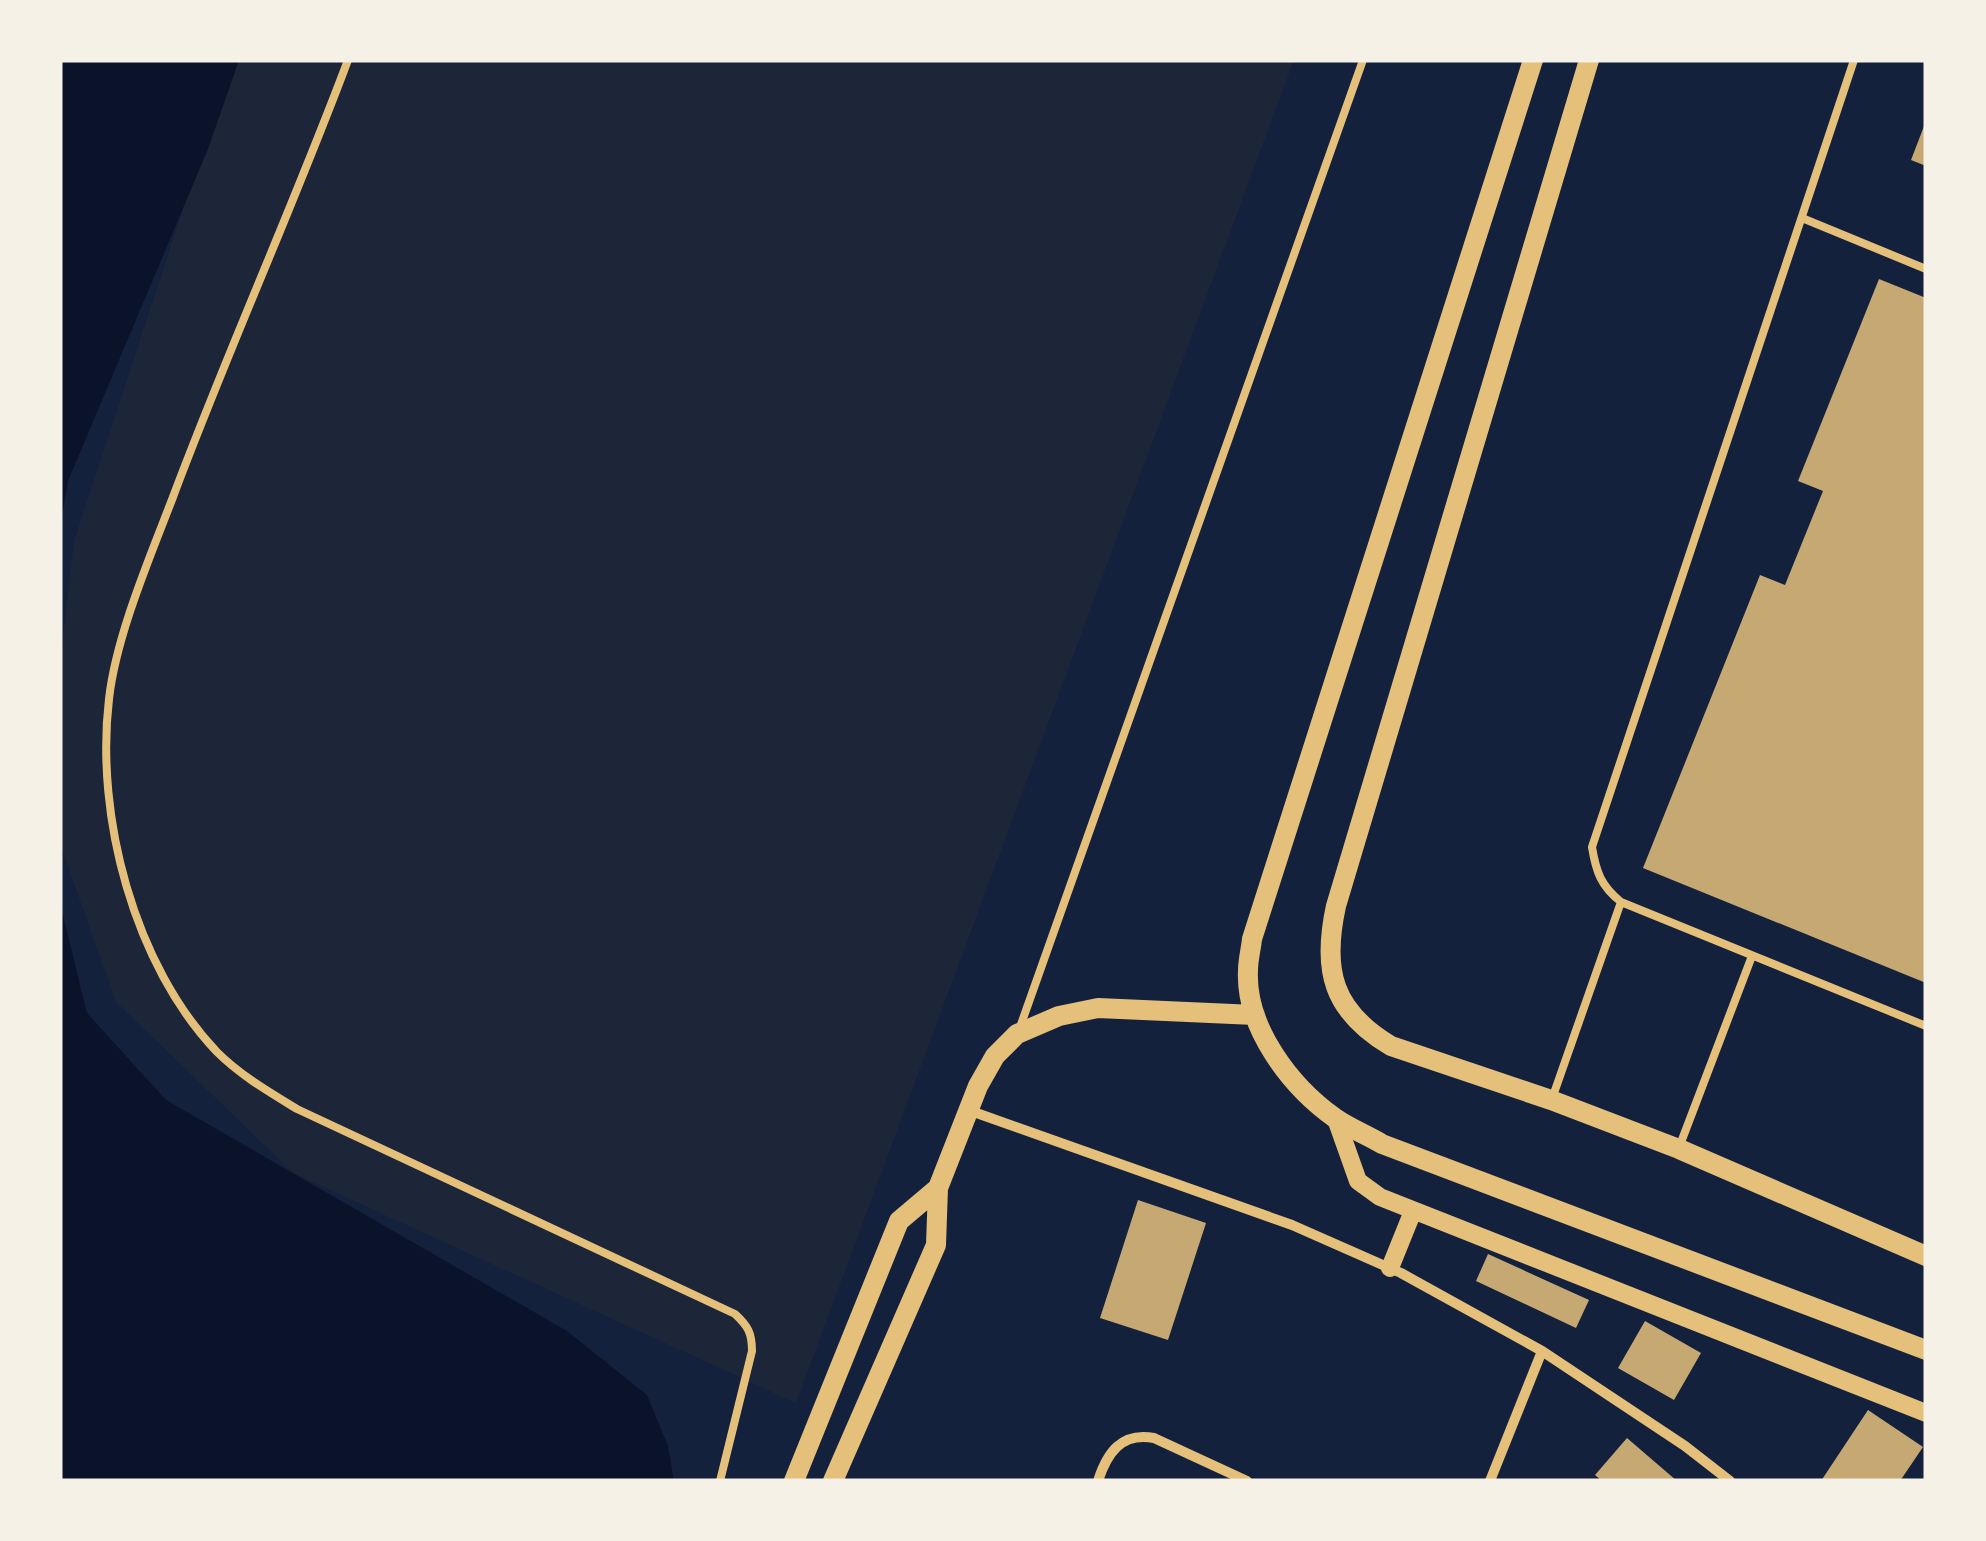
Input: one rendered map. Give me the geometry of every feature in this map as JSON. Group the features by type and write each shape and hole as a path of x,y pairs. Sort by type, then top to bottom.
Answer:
{"main road":[{"path":"1534,60 1252,939 1247,972 1256,1015 1274,1053 1299,1087 1336,1119 1382,1144 1926,1350"},
{"path":"1589,60 1336,906 1328,941 1331,975 1353,1014 1370,1034 1392,1046 1552,1100 1678,1149 1926,1256"},
{"path":"833,1481 936,1244 938,1188 968,1110 995,1056 1017,1034 1058,1016 1098,1008 1256,1015"},
{"path":"794,1481 900,1220 938,1188"}],"street":[{"path":"968,1110 1292,1225 1390,1268 1542,1351 1730,1481"},
{"path":"1336,1119 1358,1181 1380,1197 1926,1412"},
{"path":"1390,1268 1413,1211"},
{"path":"1490,1481 1542,1351"},
{"path":"1098,1481 1112,1450 1142,1436 1247,1481"}],"lane":[{"path":"348,60 219,374 134,600 109,693 105,737 107,792 116,843 142,928 165,980 219,1054 254,1083 297,1109 736,1314 746,1324 752,1335 752,1350 720,1481"},
{"path":"1017,1034 1363,60"},
{"path":"1854,60 1592,848 1604,888 1621,902 1926,1026"},
{"path":"1802,218 1926,269"},
{"path":"1552,1100 1621,902"},
{"path":"1678,1149 1752,956"}],"shaded area":[{"path":"60,60 239,60 208,149 68,481 60,528"},
{"path":"232,60 1294,60 796,1403 293,1173 116,1002 60,844 60,664 74,541"},
{"path":"60,903 87,1013 166,1100 567,1331 647,1395 668,1446 674,1481 60,1481"}],"building":[{"path":"1926,121 1926,166 1911,160"},
{"path":"1879,279 1926,298 1926,983 1643,868 1760,575 1785,585 1823,491 1798,481"},
{"path":"1138,1200 1206,1223 1168,1340 1100,1318"},
{"path":"1488,1254 1589,1300 1576,1328 1476,1281"},
{"path":"1645,1321 1701,1353 1674,1400 1618,1368"},
{"path":"1868,1410 1923,1447 1900,1481 1821,1481"},
{"path":"1627,1438 1677,1481 1602,1481 1595,1475"}]}
